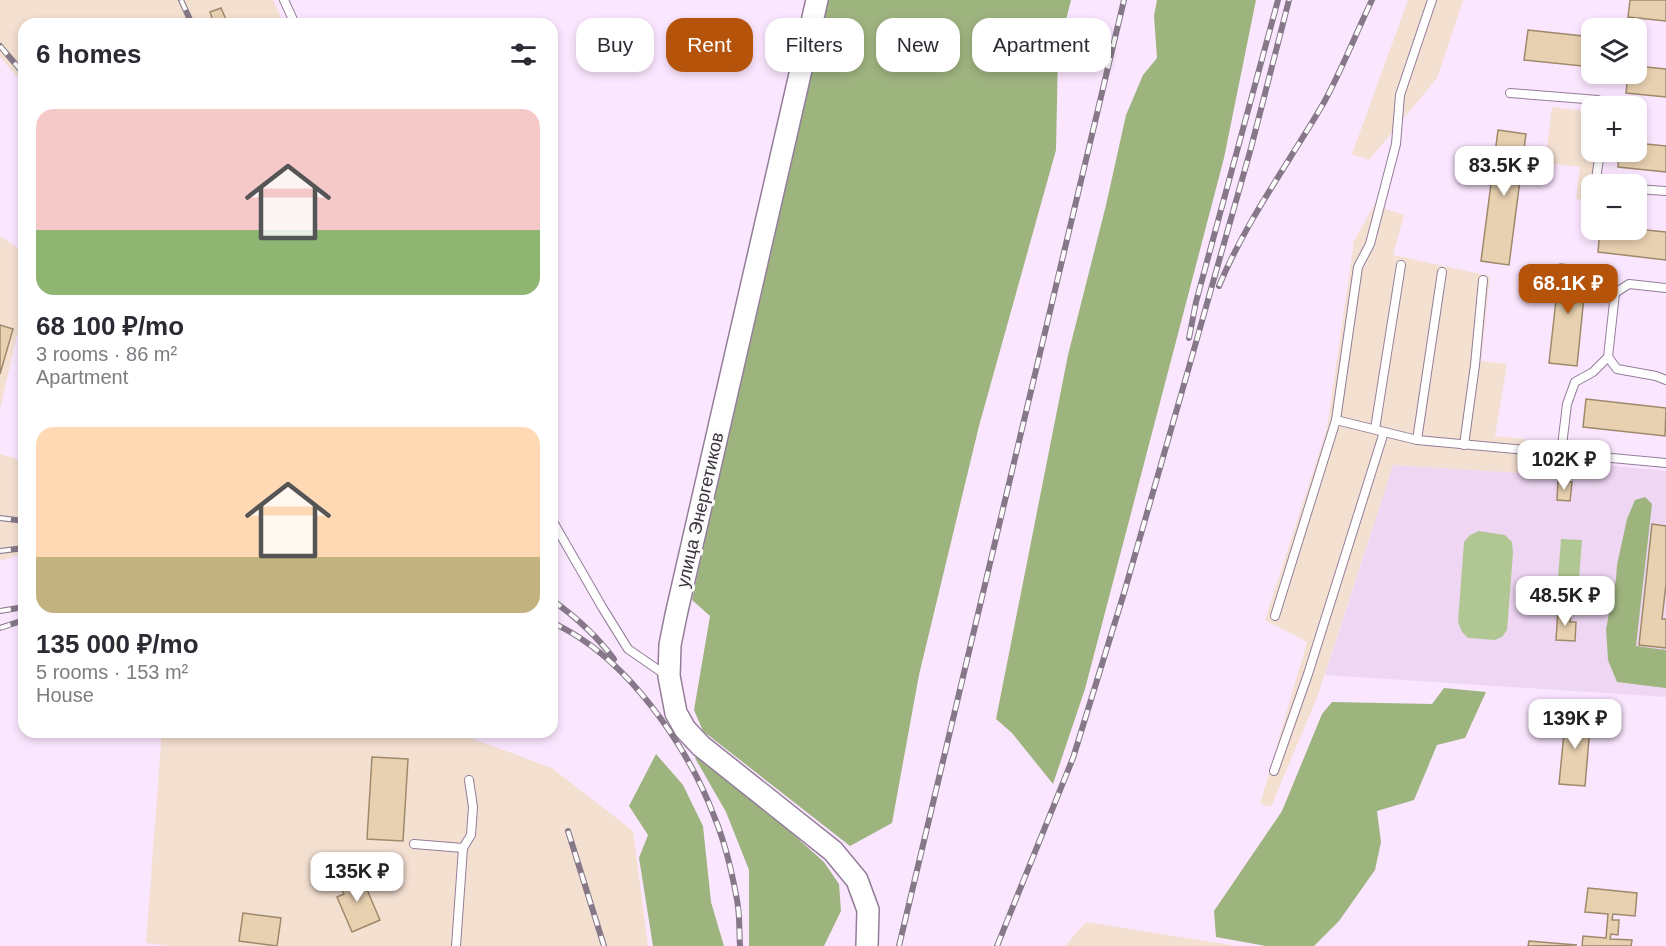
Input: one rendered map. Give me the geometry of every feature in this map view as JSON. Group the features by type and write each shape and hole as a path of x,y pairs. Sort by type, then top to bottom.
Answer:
{"street":[{"name":"улица Энергетиков","path":"817,0 676,615 670,645 669,676 676,713 685,729 701,746 833,851 857,880 867,910 867,946"}],"lane":[{"path":"284,0 292,18"},
{"path":"1275,616 1335,420 1358,267 1370,244 1396,144 1400,95 1432,0"},
{"path":"1510,93 1581,99"},
{"path":"1647,190 1666,191"},
{"path":"1375,429 1401,265"},
{"path":"1417,440 1442,272"},
{"path":"1464,445 1483,280"},
{"path":"1561,454 1567,404 1575,382 1593,372 1608,357 1615,293 1629,284 1666,288"},
{"path":"1608,357 1617,369 1666,380"},
{"path":"1335,420 1417,440 1666,463"},
{"path":"1274,771 1308,674 1384,432"},
{"path":"558,530 628,649 669,676"},
{"path":"456,946 463,848 471,835 473,807 469,780"},
{"path":"414,844 463,848"}],"shaded area":[{"path":"0,0 273,0 281,18 18,18 18,78 0,57"},
{"path":"1408,0 1463,0 1437,78 1369,160 1352,154"},
{"path":"1552,107 1581,111 1581,162 1594,162 1592,174 1581,174 1581,199 1576,199 1580,167 1545,163"},
{"path":"1374,205 1404,215 1393,255 1490,276 1481,361 1507,364 1495,436 1526,439 1522,473 1393,465 1318,695 1271,807 1260,804 1307,642 1265,620 1327,428 1354,241"},
{"path":"0,236 18,248 18,330 0,410"},
{"path":"0,454 18,459 18,555 0,561"},
{"path":"1523,457 1666,471 1666,697 1325,675 1393,465 1521,473"},
{"path":"162,738 470,738 552,768 633,831 648,946 169,946 146,943"},
{"path":"1086,922 1237,946 1065,946"}],"green space":[{"path":"822,0 1071,0 1066,18 972,18 972,72 1058,72 1056,150 979,426 919,675 892,823 850,846 703,731 694,710 710,616 692,600 806,72 864,72 864,18 818,18"},
{"path":"1157,0 1256,0 1224,158 1085,689 1053,784 1012,733 996,719 1068,355 1126,115 1143,75 1157,58 1154,16"},
{"path":"1645,497 1652,504 1636,646 1666,650 1666,688 1617,682 1608,660 1606,629 1627,519 1635,500"},
{"path":"1479,531 1505,535 1512,542 1507,630 1502,637 1495,640 1468,638 1462,632 1458,622 1464,542 1470,535"},
{"path":"1561,539 1582,540 1579,579 1558,578"},
{"path":"1444,688 1486,692 1465,738 1437,745 1414,800 1377,811 1381,842 1375,870 1339,921 1314,946 1266,946 1216,937 1214,911 1282,811 1322,714 1332,702 1432,704"},
{"path":"700,753 724,779 766,810 824,862 839,884 841,911 824,946 749,946 749,870 726,812 695,758"},
{"path":"656,754 683,785 703,826 711,902 724,946 653,946 639,858 648,835 629,806"}],"building":[{"path":"1630,0 1666,0 1666,21 1628,17"},
{"path":"221,8 225,18 212,18 210,12"},
{"path":"1528,30 1581,36 1581,66 1524,60"},
{"path":"1647,67 1666,69 1666,97 1626,93 1627,84 1647,84"},
{"path":"1498,130 1526,134 1509,265 1481,261"},
{"path":"1647,144 1666,146 1666,172 1618,167 1618,162 1647,162"},
{"path":"1647,230 1666,232 1666,260 1598,252 1599,240 1647,240"},
{"path":"1560,264 1587,267 1577,366 1549,363"},
{"path":"0,325 13,329 0,374"},
{"path":"1586,399 1666,408 1665,436 1583,427"},
{"path":"1558,481 1572,482 1570,501 1557,500"},
{"path":"1652,524 1666,526 1666,584 1662,619 1666,619 1666,648 1639,645"},
{"path":"1558,610 1571,611 1570,622 1576,622 1575,641 1556,640"},
{"path":"1566,713 1591,715 1585,786 1559,784"},
{"path":"372,757 408,759 403,841 367,839"},
{"path":"352,868 360,887 365,885 380,920 352,932 337,897 344,894 339,883 347,879 344,871"},
{"path":"1588,888 1637,893 1635,916 1613,914 1612,920 1619,920 1618,935 1611,934 1610,939 1632,940 1631,946 1582,946 1583,936 1606,938 1608,914 1585,912"},
{"path":"243,913 281,918 277,946 239,941"},
{"path":"1529,941 1577,945 1528,946"}],"railway":[{"path":"181,0 189,18"},
{"path":"899,946 1124,0"},
{"path":"1189,338 1196,302 1278,0"},
{"path":"997,946 1073,758 1124,593 1251,148 1289,0"},
{"path":"1219,286 1255,216 1330,92 1372,0"},
{"path":"0,46 18,67"},
{"path":"0,518 18,520"},
{"path":"0,551 18,549"},
{"path":"558,605 585,627 614,659"},
{"path":"0,611 18,608"},
{"path":"0,628 18,622"},
{"path":"558,625 601,654 642,694 660,717 691,767 714,816 728,857 738,906 740,946"},
{"path":"568,831 604,946"}]}
